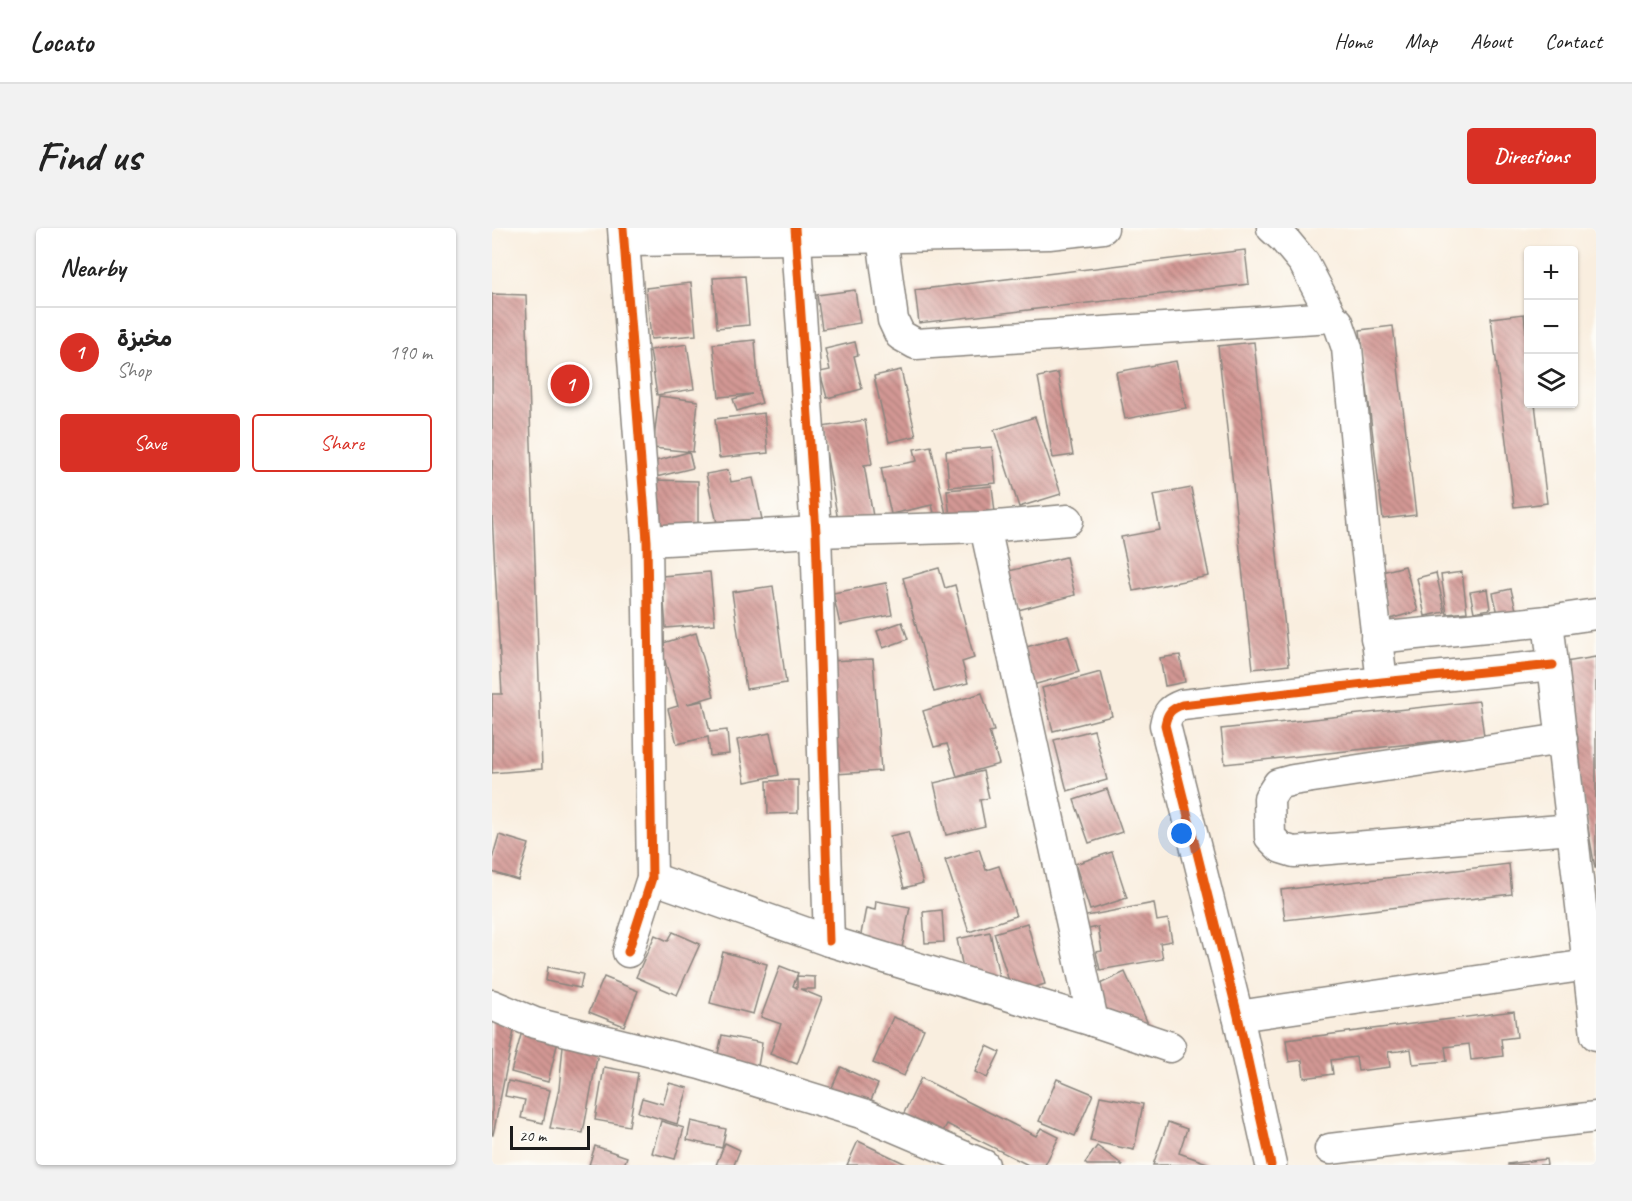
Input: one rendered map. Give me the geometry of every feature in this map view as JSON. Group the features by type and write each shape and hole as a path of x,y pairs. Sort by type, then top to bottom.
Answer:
{"street":[{"path":"628,952 652,878 647,541 624,235 795,234 882,237 1049,234 1103,228"},
{"path":"1272,228 1304,263 1332,317 1338,322 1347,348 1382,682"},
{"path":"795,234 816,532 829,941"},
{"path":"882,237 893,320 900,335 916,344 1332,317"},
{"path":"647,541 816,532 985,527 1068,520"},
{"path":"985,527 1092,1021"},
{"path":"1376,638 1596,614"},
{"path":"1548,621 1572,829 1587,884 1588,965 1596,1035"},
{"path":"1272,1165 1238,1016 1165,724 1167,716 1173,709 1182,705 1553,665"},
{"path":"1562,739 1278,784 1269,798 1270,837 1281,848 1294,852 1572,829"},
{"path":"652,878 829,941 1170,1047"},
{"path":"1238,1016 1588,965"},
{"path":"492,1005 535,1023 700,1064 864,1114 984,1165"},
{"path":"1330,1149 1596,1117"}],"building":[{"path":"1245,250 1249,284 919,323 915,290"},
{"path":"745,276 749,325 717,328 713,278"},
{"path":"691,283 696,335 651,339 646,288"},
{"path":"855,290 860,323 822,329 817,295"},
{"path":"492,294 526,295 542,769 492,773 492,694 502,694 492,515"},
{"path":"1524,314 1524,408 1535,408 1547,503 1514,507 1491,318"},
{"path":"1393,326 1416,515 1383,519 1360,330"},
{"path":"755,340 759,393 762,403 737,411 733,399 752,394 719,397 713,344"},
{"path":"855,342 858,355 854,356 862,389 827,398 820,372 830,370 825,349"},
{"path":"1254,342 1289,665 1253,669 1218,346"},
{"path":"687,344 694,389 657,395 650,350"},
{"path":"1176,361 1186,408 1125,419 1116,372"},
{"path":"901,370 916,436 889,442 874,376"},
{"path":"1058,373 1073,455 1053,458 1038,377"},
{"path":"659,396 698,401 693,452 653,448"},
{"path":"764,413 768,453 719,458 715,419"},
{"path":"1035,417 1061,494 1019,507 994,430"},
{"path":"865,420 872,464 864,465 873,516 838,521 822,427"},
{"path":"931,446 947,519 936,521 932,505 891,514 881,468 917,461 914,449"},
{"path":"992,447 996,483 949,487 946,451"},
{"path":"689,452 693,468 656,477 652,462"},
{"path":"728,470 731,482 753,478 763,524 719,532 706,474"},
{"path":"649,480 698,481 698,532 649,532"},
{"path":"992,486 996,522 951,526 947,490"},
{"path":"1191,488 1209,576 1133,591 1121,537 1160,530 1153,495"},
{"path":"1066,557 1075,595 1018,610 1009,571"},
{"path":"1405,566 1418,611 1390,619 1378,573"},
{"path":"939,568 945,588 955,585 974,658 962,662 968,683 934,692 903,578"},
{"path":"710,572 715,624 666,628 662,576"},
{"path":"1462,572 1467,612 1447,614 1441,575"},
{"path":"1436,573 1445,612 1425,616 1417,578"},
{"path":"886,583 892,615 840,625 833,593"},
{"path":"773,586 786,683 746,689 732,592"},
{"path":"1487,589 1490,609 1474,612 1470,592"},
{"path":"1511,589 1517,614 1499,618 1493,593"},
{"path":"902,622 908,639 883,648 877,631"},
{"path":"696,633 714,696 687,704 703,701 710,732 727,730 729,754 710,756 708,737 677,744 668,709 678,706 660,644"},
{"path":"1068,635 1079,672 1033,685 1023,648"},
{"path":"1180,655 1185,682 1165,686 1160,658"},
{"path":"1596,657 1596,868 1595,868 1559,663"},
{"path":"873,659 881,771 836,774 829,661"},
{"path":"1101,672 1112,716 1053,731 1042,688"},
{"path":"982,693 994,731 989,732 999,764 957,776 947,744 934,747 923,711"},
{"path":"1479,701 1484,736 1225,764 1221,729"},
{"path":"1094,730 1107,780 1067,791 1054,740"},
{"path":"770,733 779,775 745,782 737,740"},
{"path":"983,771 989,798 980,800 985,826 946,835 934,783"},
{"path":"798,780 798,813 768,814 767,781"},
{"path":"1107,789 1122,832 1089,843 1074,800"},
{"path":"908,832 923,883 904,888 890,836"},
{"path":"499,835 529,844 518,880 492,872 492,859"},
{"path":"979,849 986,870 999,866 1016,916 969,932 945,860"},
{"path":"1112,852 1127,898 1090,910 1075,864"},
{"path":"1509,864 1512,894 1285,920 1281,890"},
{"path":"876,901 910,907 899,963 857,955 866,908 875,910"},
{"path":"1154,903 1157,921 1168,919 1172,941 1160,943 1163,959 1100,970 1096,952 1102,951 1098,927 1079,931 1076,918"},
{"path":"942,910 944,942 925,943 923,912"},
{"path":"1027,923 1045,984 1013,994 994,933"},
{"path":"673,932 700,944 677,995 636,977 655,935 668,941"},
{"path":"990,932 1000,982 967,988 957,939"},
{"path":"723,952 767,964 753,1014 710,1003"},
{"path":"780,966 798,973 793,986 797,988 797,976 815,977 815,989 800,989 822,998 797,1064 770,1054 781,1024 761,1017"},
{"path":"548,967 583,974 580,988 546,981"},
{"path":"1125,972 1153,1035 1124,1048 1115,1027 1087,990"},
{"path":"604,977 638,991 624,1026 589,1012"},
{"path":"1514,1011 1517,1037 1501,1039 1503,1056 1471,1060 1469,1044 1445,1047 1447,1061 1413,1064 1411,1049 1388,1052 1390,1067 1358,1071 1356,1057 1331,1060 1333,1074 1304,1078 1302,1060 1289,1062 1286,1040"},
{"path":"893,1017 924,1029 904,1076 873,1063"},
{"path":"492,1020 515,1026 493,1135 492,1135"},
{"path":"522,1031 558,1041 548,1082 511,1072"},
{"path":"564,1035 599,1047 583,1133 550,1128 559,1089"},
{"path":"722,1035 762,1043 757,1072 716,1063"},
{"path":"987,1046 1000,1052 987,1078 975,1072"},
{"path":"604,1067 638,1073 629,1126 595,1120"},
{"path":"841,1067 878,1084 868,1107 831,1090"},
{"path":"921,1078 1036,1136 1041,1128 1059,1137 1045,1165 1028,1165 947,1124 940,1137 902,1117"},
{"path":"1057,1079 1093,1094 1075,1136 1039,1121"},
{"path":"508,1081 550,1090 543,1123 521,1118 525,1100 505,1096"},
{"path":"669,1083 688,1088 677,1124 638,1112 642,1098 663,1104"},
{"path":"1100,1096 1143,1104 1134,1150 1090,1141"},
{"path":"661,1121 684,1128 675,1159 652,1153"},
{"path":"691,1121 726,1129 722,1148 687,1140"},
{"path":"1168,1122 1187,1129 1179,1153 1207,1163 1206,1165 1153,1165"},
{"path":"858,1141 908,1165 847,1165"},
{"path":"725,1143 740,1150 734,1165 716,1165"},
{"path":"595,1146 627,1157 624,1165 589,1165"},
{"path":"1097,1146 1123,1165 1087,1165 1085,1163"},
{"path":"1546,1159 1547,1165 1508,1165 1508,1164"}],"cycle path":[{"path":"623,228 647,541 652,878 628,952"},
{"path":"795,228 816,532 829,941"},
{"path":"1271,1165 1238,1016 1165,725 1168,714 1182,705 1553,665"}],"place":[{"name":"مخبزة","path":"570,384"}]}
